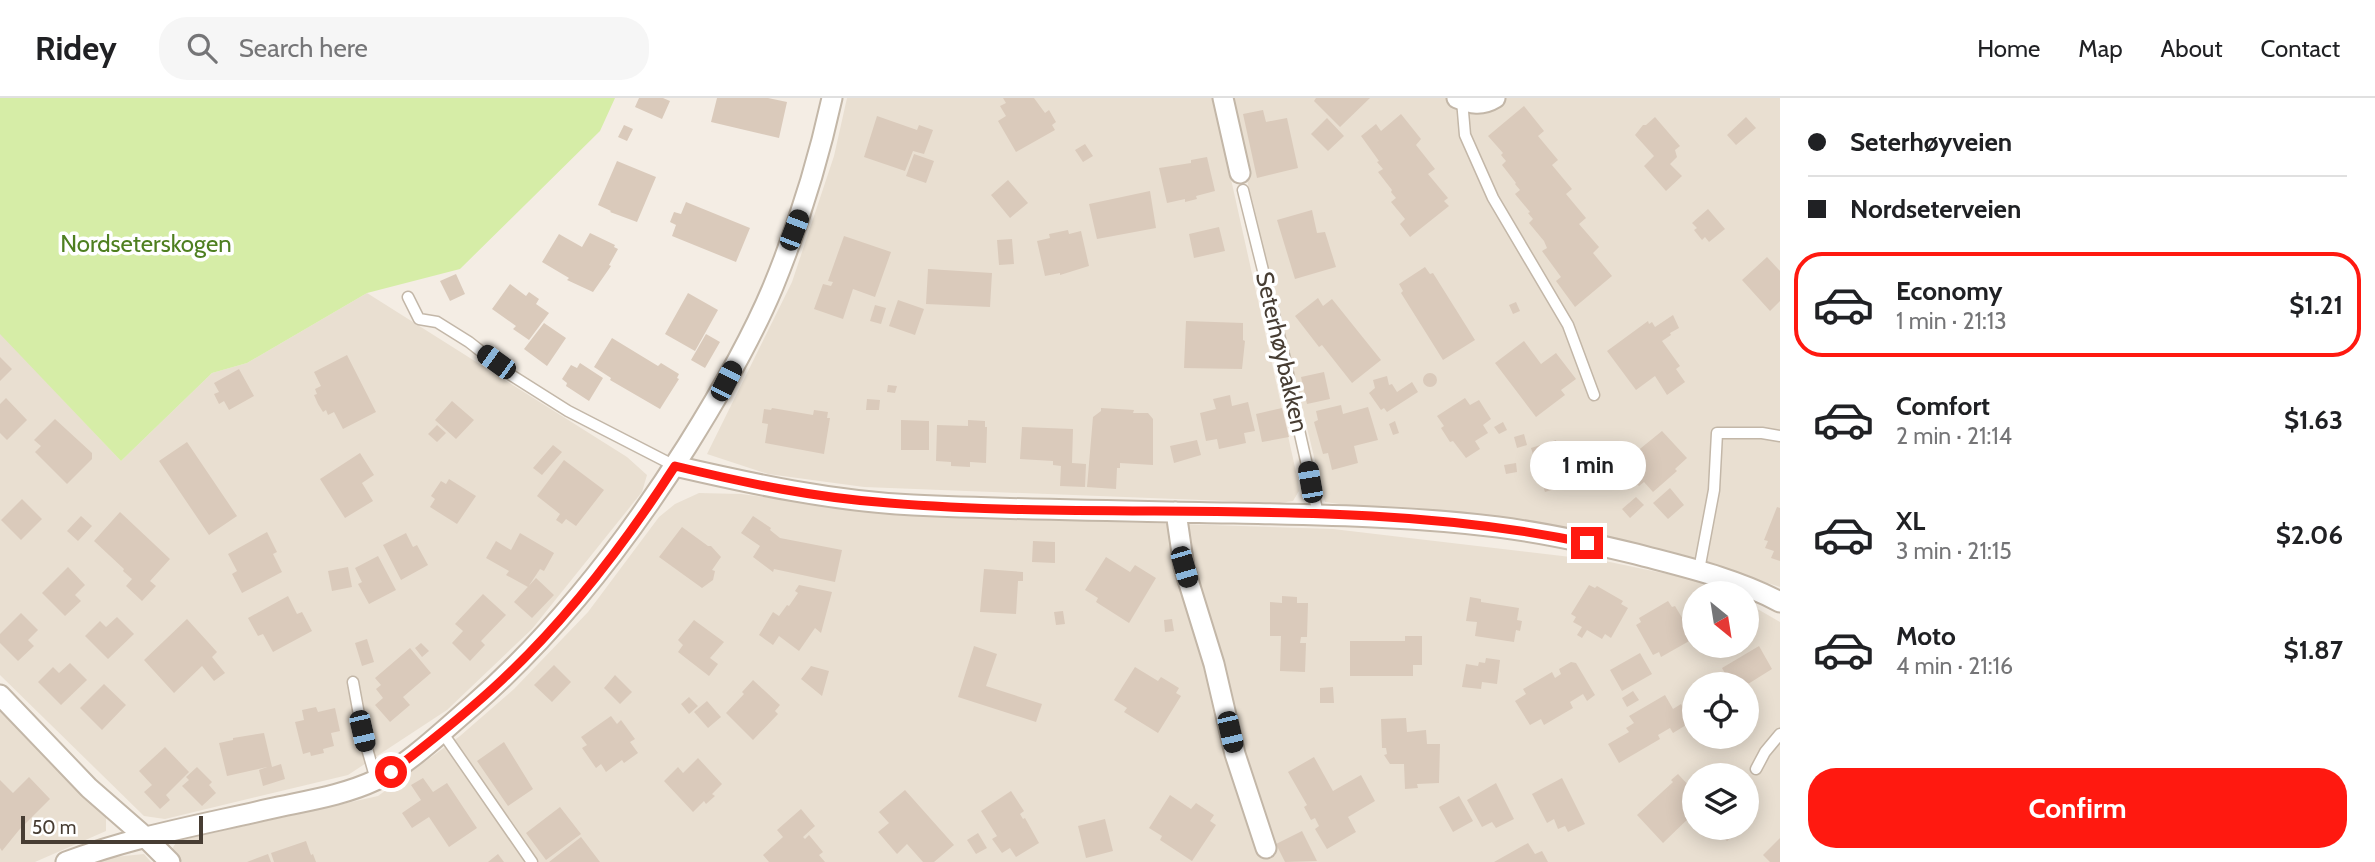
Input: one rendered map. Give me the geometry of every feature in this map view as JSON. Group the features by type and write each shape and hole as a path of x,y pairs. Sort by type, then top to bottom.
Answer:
{"street":[{"path":"66,862 144,836 325,797 376,780 391,772 442,732 503,679 554,625 618,548 675,466 716,400 773,287 803,208 832,98"},
{"name":"Seterhøybakken","path":"1223,98 1241,182"},
{"path":"1460,99 1474,104 1488,103 1495,98"},
{"path":"675,466 761,486 884,503 1318,514 1429,520 1524,531 1612,548 1699,570 1754,588 1780,602"},
{"path":"1176,512 1184,567 1214,664 1235,754 1266,848"},
{"path":"0,695 89,788 170,862"}],"lane":[{"path":"1460,99 1465,135 1493,198 1568,325 1594,396"},
{"name":"Seterhøybakken","path":"1241,182 1286,363 1318,514"},
{"path":"408,297 419,319 437,322 568,411 675,466"},
{"path":"1699,570 1714,491 1717,433 1762,433 1780,436"},
{"path":"353,682 362,731 376,780"},
{"path":"442,732 532,862"},
{"path":"1759,763 1780,734"}],"shaded area":[{"path":"847,98 1213,98 1298,481 1299,491 1293,501 1280,503 864,487 768,474 707,454 792,282 834,156"},
{"path":"1227,98 1780,98 1780,587 1666,550 1325,502"},
{"path":"367,293 627,457 647,475 642,492 532,629 447,710 348,775 165,819 144,816 0,675 0,333 121,461 212,373 247,363"},
{"path":"699,493 741,494 899,515 1333,529 1605,561 1700,581 1682,581 1682,658 1759,658 1759,610 1780,622 1780,862 182,862 172,849 177,841 378,796 460,736 514,689 588,612 659,517 675,504"},
{"path":"0,709 106,817 106,831 35,862 0,862"},
{"path":"144,854 151,862 95,862 104,858"}],"green space":[{"name":"Nordseterskogen","path":"0,98 615,98 600,131 460,269 367,293 247,363 212,373 121,461 0,334"}],"building":[{"path":"639,98 663,98 670,101 662,119 635,107"},
{"path":"717,98 768,98 787,102 779,138 711,122"},
{"path":"1003,98 1034,98 1045,113 1049,110 1056,122 1052,125 1055,130 1016,152 998,121 1006,116 1000,106 1006,103"},
{"path":"1316,98 1370,98 1340,127 1314,101"},
{"path":"1524,106 1544,131 1538,136 1558,160 1552,165 1572,189 1566,194 1586,218 1579,224 1599,247 1593,253 1612,276 1575,307 1556,281 1561,277 1542,251 1547,248 1529,223 1533,219 1528,213 1530,212 1515,194 1520,190 1502,165 1506,161 1501,155 1503,153 1488,136"},
{"path":"1263,110 1266,122 1287,118 1298,168 1257,178 1243,114"},
{"path":"1401,114 1421,139 1416,145 1435,169 1428,174 1448,198 1444,201 1449,206 1410,237 1400,224 1405,219 1391,202 1396,198 1378,172 1383,169 1361,136 1376,124 1381,131"},
{"path":"877,116 917,130 919,125 933,130 924,154 913,151 905,171 864,157"},
{"path":"1655,117 1680,146 1675,150 1677,157 1670,164 1682,176 1666,191 1644,166 1654,156 1635,135"},
{"path":"1746,117 1756,128 1736,145 1727,135"},
{"path":"1327,118 1344,136 1328,151 1311,134"},
{"path":"624,125 633,129 627,141 618,137"},
{"path":"1085,144 1093,156 1083,162 1075,150"},
{"path":"914,154 934,161 926,183 906,176"},
{"path":"1207,157 1215,191 1185,202 1185,199 1167,203 1159,168 1191,163 1191,160"},
{"path":"617,161 656,177 637,222 598,205"},
{"path":"1008,180 1028,203 1010,218 991,195"},
{"path":"1150,191 1156,228 1097,239 1089,204"},
{"path":"686,202 750,228 736,262 672,236 676,225 670,222 674,212 681,214"},
{"path":"1708,209 1725,229 1709,242 1705,237 1702,240 1692,223"},
{"path":"1312,210 1317,233 1325,232 1336,267 1295,279 1277,220"},
{"path":"1219,227 1225,251 1194,258 1189,234"},
{"path":"1068,230 1069,234 1081,231 1089,266 1060,275 1045,276 1037,241 1050,238 1049,234"},
{"path":"590,233 618,249 609,265 611,266 593,292 567,280 569,278 542,262 559,234 582,247"},
{"path":"844,236 891,252 875,297 853,289 843,319 814,309 823,284 831,286 833,282 828,281"},
{"path":"1012,239 1014,264 999,265 997,240"},
{"path":"1767,257 1780,271 1780,301 1770,311 1742,280"},
{"path":"1425,267 1430,274 1433,273 1475,340 1443,360 1401,293 1403,291 1399,284"},
{"path":"928,269 992,273 990,307 926,304"},
{"path":"456,274 465,294 450,301 440,281"},
{"path":"510,284 526,296 529,292 539,299 536,304 549,313 529,340 513,329 516,326 492,309"},
{"path":"688,293 718,310 695,351 665,334"},
{"path":"1318,298 1323,306 1332,299 1381,360 1352,383 1295,316"},
{"path":"898,300 924,309 915,335 889,326"},
{"path":"1516,302 1520,311 1513,314 1509,305"},
{"path":"875,305 886,308 881,324 870,321"},
{"path":"1673,315 1679,328 1662,341 1680,366 1676,369 1685,382 1667,395 1655,376 1636,390 1607,351 1648,321 1655,327"},
{"path":"1186,321 1243,323 1245,341 1242,369 1184,368"},
{"path":"544,323 566,338 547,366 524,349"},
{"path":"706,334 720,342 705,368 691,360"},
{"path":"612,338 658,366 661,363 679,374 679,379 660,409 610,380 611,378 594,367"},
{"path":"1524,341 1541,364 1556,353 1576,379 1561,390 1565,395 1536,417 1495,363"},
{"path":"347,355 376,412 343,429 334,412 328,415 318,404 314,395 317,394 315,389 321,386 314,372"},
{"path":"0,357 12,369 0,381"},
{"path":"580,363 603,378 589,401 566,386 567,383 562,379 571,365 577,368"},
{"path":"239,369 254,396 229,410 224,401 219,404 214,394 219,392 214,383"},
{"path":"1324,372 1330,399 1307,404 1301,377"},
{"path":"1427,373 1433,373 1437,380 1433,387 1427,387 1423,383 1423,377"},
{"path":"1387,376 1389,385 1392,384 1397,392 1412,382 1418,392 1387,412 1384,408 1381,410 1369,393 1375,388 1373,380"},
{"path":"888,385 897,386 895,393 887,392"},
{"path":"1230,395 1232,406 1248,402 1255,431 1244,433 1246,443 1219,449 1217,439 1206,441 1200,413 1216,409 1213,399"},
{"path":"6,398 27,420 7,440 0,433 0,404"},
{"path":"1465,398 1470,405 1479,400 1491,419 1483,425 1488,433 1475,441 1480,449 1466,458 1453,441 1450,442 1437,416"},
{"path":"867,399 880,400 879,410 866,410"},
{"path":"452,401 474,420 456,439 435,420"},
{"path":"1341,405 1343,414 1368,407 1378,440 1354,446 1358,463 1332,470 1328,453 1323,454 1314,422 1318,420 1316,411"},
{"path":"1101,408 1134,410 1133,413 1148,413 1153,419 1153,465 1120,463 1120,468 1117,468 1116,489 1087,487 1093,417"},
{"path":"1282,408 1289,437 1262,442 1256,414"},
{"path":"764,409 813,415 814,410 828,412 827,418 830,418 824,454 765,443 768,424 762,423"},
{"path":"55,419 92,453 92,459 67,484 35,452 41,446 34,440"},
{"path":"901,420 929,421 929,450 901,450"},
{"path":"968,420 985,421 986,463 970,462 970,467 951,466 951,462 936,461 937,425 968,426"},
{"path":"1395,421 1399,433 1393,435 1389,424"},
{"path":"1503,422 1507,430 1499,434 1494,427"},
{"path":"437,425 446,433 437,442 428,434"},
{"path":"1022,427 1073,429 1072,463 1086,464 1085,487 1060,486 1061,466 1053,465 1053,461 1020,459"},
{"path":"1662,431 1687,458 1675,469 1677,471 1653,492 1644,482 1639,486 1628,475 1633,470 1625,461"},
{"path":"1524,434 1527,445 1517,448 1514,437"},
{"path":"1197,440 1201,455 1174,463 1170,446"},
{"path":"1556,440 1562,459 1584,452 1592,477 1545,492 1531,448"},
{"path":"187,442 237,516 209,535 159,461"},
{"path":"553,445 562,452 542,475 533,468"},
{"path":"360,453 374,475 362,483 373,501 345,518 320,479"},
{"path":"564,460 604,490 576,526 566,519 562,524 556,520 560,514 537,496"},
{"path":"1516,463 1517,472 1506,474 1504,465"},
{"path":"449,479 476,496 457,524 430,507 435,499 431,496 441,481 446,484"},
{"path":"1670,488 1684,505 1668,519 1653,503"},
{"path":"1636,497 1644,505 1630,518 1622,509"},
{"path":"22,499 42,519 21,540 1,520"},
{"path":"1777,507 1780,508 1780,561 1771,558 1774,551 1765,548 1768,541 1764,540"},
{"path":"120,512 170,559 150,581 156,586 142,601 126,586 132,579 124,569 94,541"},
{"path":"81,516 92,526 78,541 67,531"},
{"path":"753,516 780,538 842,550 835,582 774,569 773,572 753,557 760,546 741,533"},
{"path":"682,527 711,546 721,557 712,570 715,571 713,580 702,588 659,557"},
{"path":"267,532 277,552 273,554 282,572 242,593 232,574 237,571 228,554"},
{"path":"406,533 413,547 417,545 428,565 401,580 383,545"},
{"path":"520,533 554,553 544,571 540,569 528,587 506,575 509,571 486,558 496,541 511,550"},
{"path":"1033,541 1055,542 1055,563 1032,562"},
{"path":"378,556 396,590 369,604 358,584 362,582 355,568"},
{"path":"1106,557 1130,572 1135,565 1156,578 1129,623 1096,602 1098,598 1085,590"},
{"path":"68,567 85,585 75,595 81,601 65,616 42,593"},
{"path":"348,567 352,587 332,591 328,571"},
{"path":"984,569 1023,572 1023,581 1018,581 1016,614 980,612"},
{"path":"536,578 554,595 532,618 514,602"},
{"path":"799,585 832,592 821,633 815,628 799,651 779,636 773,645 759,635 773,612 779,616 787,605 789,606 798,593 795,591"},
{"path":"1589,585 1595,588 1597,586 1623,601 1621,604 1628,608 1611,638 1605,634 1602,639 1587,630 1582,638 1577,635 1582,627 1573,622 1576,617 1571,614"},
{"path":"483,594 506,615 481,641 485,645 470,661 452,643 463,631 455,624"},
{"path":"288,596 297,614 302,612 312,631 273,652 263,634 258,636 248,618"},
{"path":"1282,596 1297,597 1297,603 1308,603 1307,637 1301,637 1300,643 1306,643 1305,672 1280,671 1281,636 1270,636 1270,602 1282,603"},
{"path":"1470,597 1481,599 1481,602 1519,608 1517,620 1522,621 1520,631 1516,630 1514,642 1475,636 1477,622 1466,621"},
{"path":"1668,601 1672,607 1675,606 1682,618 1682,645 1661,657 1659,652 1653,655 1636,625 1641,622 1639,618"},
{"path":"1063,611 1065,624 1056,625 1054,612"},
{"path":"21,613 38,630 28,640 34,646 18,661 0,643 0,634"},
{"path":"117,617 134,634 108,659 85,636 100,621 106,627"},
{"path":"187,619 217,652 212,657 225,673 214,681 202,666 174,693 144,660"},
{"path":"1172,619 1174,631 1165,632 1164,620"},
{"path":"694,620 724,642 710,658 718,664 709,676 678,652 683,645 678,640"},
{"path":"1405,636 1422,636 1422,665 1413,665 1413,676 1350,676 1350,641 1405,641"},
{"path":"367,639 374,662 362,666 355,643"},
{"path":"421,643 429,651 422,657 415,648"},
{"path":"974,646 997,654 986,686 1042,704 1036,722 958,697"},
{"path":"1759,646 1772,669 1759,677 1759,672 1724,672 1722,668 1739,658 1759,658"},
{"path":"410,648 431,673 403,697 410,705 390,722 375,705 383,698 376,689 381,685 375,678"},
{"path":"1640,653 1652,674 1622,691 1610,670"},
{"path":"1486,658 1500,660 1497,684 1482,682 1481,689 1462,687 1466,664 1478,666 1479,662 1485,663"},
{"path":"1571,662 1576,663 1595,695 1587,701 1583,694 1570,702 1573,708 1544,725 1541,719 1530,725 1515,701 1526,694 1523,689 1552,672 1555,678 1561,674 1559,669"},
{"path":"70,663 87,680 61,705 38,682 53,667 59,673"},
{"path":"554,665 571,682 552,702 534,685"},
{"path":"811,666 829,671 822,696 801,679"},
{"path":"1135,667 1158,681 1161,677 1179,688 1176,693 1181,696 1158,733 1124,712 1127,708 1114,700"},
{"path":"615,675 632,692 620,704 604,688"},
{"path":"753,680 780,705 775,711 778,714 753,740 726,713"},
{"path":"104,684 126,705 102,730 80,708"},
{"path":"1333,687 1334,703 1320,703 1320,688"},
{"path":"1633,691 1639,700 1627,707 1622,698"},
{"path":"1665,695 1673,709 1682,706 1682,728 1673,733 1670,728 1658,735 1660,739 1619,763 1608,744 1629,732 1626,728 1634,723 1629,716"},
{"path":"689,697 698,706 689,714 681,704"},
{"path":"707,701 721,717 708,728 694,712"},
{"path":"316,707 318,712 335,708 340,731 331,733 334,746 323,749 324,753 311,756 310,752 303,754 295,722 304,720 302,710"},
{"path":"611,716 617,724 621,720 635,739 630,742 638,753 624,763 622,760 606,772 601,764 596,768 582,748 587,745 581,737"},
{"path":"1406,718 1407,732 1426,730 1427,744 1440,744 1439,783 1417,784 1418,788 1405,789 1404,764 1390,764 1384,755 1387,754 1386,748 1382,748 1381,719"},
{"path":"264,733 272,767 281,764 285,779 263,786 259,770 267,767 227,776 219,743"},
{"path":"504,742 533,789 508,806 477,761"},
{"path":"165,747 189,772 166,795 170,800 160,809 144,792 152,785 139,771"},
{"path":"1314,757 1333,791 1361,775 1375,801 1348,817 1356,832 1327,849 1315,829 1319,826 1315,818 1311,820 1304,807 1307,805 1288,772"},
{"path":"698,758 722,784 712,794 715,796 706,804 704,801 693,812 664,781 678,767 683,773"},
{"path":"197,767 212,782 209,785 216,793 202,806 182,786 189,780 186,777"},
{"path":"1678,774 1682,778 1682,825 1663,843 1637,815 1673,782 1671,780"},
{"path":"29,777 50,799 2,851 0,780 13,793"},
{"path":"423,778 433,792 447,783 477,828 449,847 429,817 412,828 402,813 421,800 411,785"},
{"path":"1562,778 1585,824 1568,832 1565,826 1558,829 1554,819 1547,823 1532,794"},
{"path":"1496,783 1514,819 1496,828 1492,822 1482,827 1467,800"},
{"path":"905,790 954,845 934,862 923,862 907,844 897,854 878,832 889,823 879,812"},
{"path":"1011,791 1024,811 1020,814 1039,843 1016,857 1010,848 1002,853 992,839 997,836 981,811"},
{"path":"1170,795 1191,809 1196,803 1214,815 1210,821 1216,825 1192,861 1160,840 1162,836 1149,828"},
{"path":"1459,796 1473,821 1453,832 1439,807"},
{"path":"560,807 581,834 546,860 526,833"},
{"path":"801,809 815,826 803,837 805,839 809,835 823,852 819,855 825,862 769,862 763,855 783,837 777,830"},
{"path":"1105,819 1113,851 1086,858 1078,826"},
{"path":"1302,831 1317,861 1285,862 1276,844"},
{"path":"978,833 987,848 976,854 967,840"},
{"path":"581,837 600,862 549,862"},
{"path":"1780,838 1780,862 1770,862 1763,855"},
{"path":"306,841 316,862 274,862 271,853"},
{"path":"1528,843 1535,854 1542,851 1548,862 1494,862"},
{"path":"268,854 271,862 247,862"},
{"path":"498,854 504,862 488,862"}],"route":[{"path":"391,772 442,732 526,656 618,548 675,466 761,486 884,503 1318,514 1429,520 1518,530 1587,543"}]}
